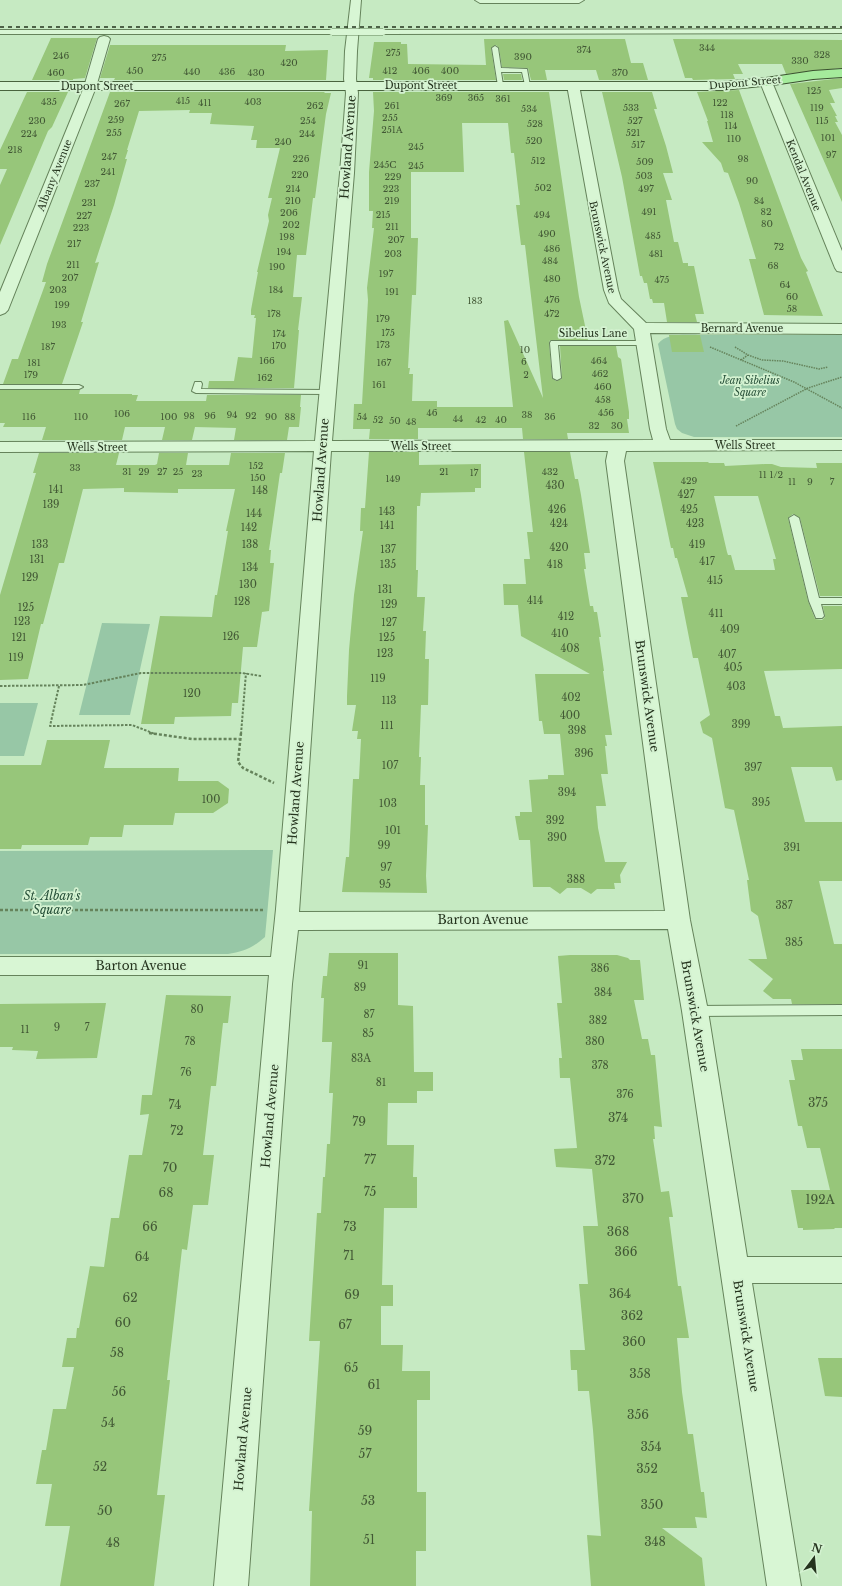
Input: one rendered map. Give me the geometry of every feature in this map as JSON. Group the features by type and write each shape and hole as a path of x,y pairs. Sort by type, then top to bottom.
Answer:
{"main road":[{"name":"Dupont Street","path":"766,82 813,75 842,73"}],"street":[{"name":"Howland Avenue","path":"231,1586 282,966 287,921 327,392 347,173 352,93 350,79 351,51 356,0"},
{"path":"480,0 579,0"},
{"name":"Albany Avenue","path":"0,310 90,87 104,39"},
{"name":"Dupont Street","path":"0,86 723,86 766,82"},
{"name":"Kendal Avenue","path":"766,82 842,268"},
{"name":"Brunswick Avenue","path":"573,86 611,290 614,300 643,335"},
{"name":"Bernard Avenue","path":"643,335 842,329"},
{"path":"643,335 658,428 663,445"},
{"name":"Brunswick Avenue","path":"618,445 615,461 678,920 695,1011 784,1586"},
{"name":"Wells Street","path":"1,450 323,446 842,445"},
{"name":"Barton Avenue","path":"287,921 678,920"},
{"name":"Barton Avenue","path":"0,966 282,966"},
{"path":"736,1270 842,1270"}],"lane":[{"path":"0,32 842,31"},
{"path":"495,48 500,86"},
{"path":"498,70 525,70 528,86"},
{"name":"Sibelius Lane","path":"558,378 554,343 643,335"},
{"path":"198,384 196,391 327,392"},
{"path":"0,387 79,387"},
{"path":"794,518 818,616"},
{"path":"814,601 842,601"},
{"path":"695,1011 842,1010"}],"path":[{"path":"707,346 808,388 842,408"},
{"path":"741,360 748,355 762,360 783,361 819,369 828,367"},
{"path":"734,426 757,416 808,388 842,378"},
{"path":"0,686 83,686 141,673 246,674 261,676"},
{"path":"246,674 238,762 244,768 276,783"},
{"path":"59,686 50,726 132,725 150,733 185,738 239,739"},
{"path":"0,910 263,910"}],"green space":[{"name":"Jean Sibelius Square","path":"682,335 842,335 842,437 694,437 682,433 677,429 658,344 662,340 671,336"},
{"path":"102,623 150,624 130,715 79,715"},
{"path":"0,703 38,703 24,756 0,756"},
{"name":"St. Alban's Square","path":"273,850 265,937 257,944 239,952 228,954 0,954 0,851"}],"building":[{"path":"51,38 97,38 85,78 73,80 32,80"},
{"path":"484,39 625,39 631,63 643,63 648,80 599,80 596,70 545,70 547,80 531,80 528,68 502,67 499,48 496,45 491,48 496,80 373,80 373,78 369,78 374,42 401,42 401,44 407,44 408,64 486,65"},
{"path":"673,39 842,40 842,68 786,74 782,64 738,64 743,74 733,74 735,79 693,80 692,78 685,78"},
{"path":"110,45 286,45 285,51 328,50 326,80 114,80 115,78 100,78"},
{"path":"503,74 521,74 522,80 504,80"},
{"path":"842,78 842,88 829,90 835,103 830,103 837,116 835,116 838,122 835,122 842,135 842,202 790,84"},
{"path":"739,90 801,258 808,271 806,272 823,316 764,315 749,259 756,259 739,203 728,173 724,172 721,163 702,142 713,142 708,121 697,92"},
{"path":"27,92 68,92 52,127 48,131 0,245 0,185 7,169 0,169 0,150"},
{"path":"110,92 331,93 326,114 315,198 313,198 306,255 297,255 293,297 302,297 294,388 208,388 209,381 234,381 238,357 252,358 256,318 254,318 255,315 251,315 251,310 257,272 269,221 268,215 272,198 268,198 280,148 256,148 257,140 251,140 254,126 210,124 212,113 189,113 190,110 139,111 127,150 125,159 127,159 114,205 95,263 99,262 81,322 83,322 62,384 3,384 12,359 18,359 46,282 42,282 47,264"},
{"path":"373,92 549,92 579,297 588,340 550,340 552,378 556,381 562,379 560,346 616,346 618,357 621,359 629,412 629,419 627,419 629,433 567,433 568,439 523,439 522,428 418,428 418,439 369,439 370,429 353,429 354,404 362,404 368,300 367,288 374,228 372,228 373,211 369,211 369,172 374,111","holes":["462,123 508,123 511,153 514,153 520,205 516,205 521,245 525,245 543,398 508,320 504,321 513,407 437,407 437,401 412,401 413,374 409,374 410,368 408,368 412,295 416,295 418,238 411,238 411,172 464,172"]},
{"path":"602,92 652,92 657,109 654,109 673,173 663,173 672,200 666,200 674,242 678,242 683,263 688,263 688,266 694,266 704,314 695,314 697,322 667,322 664,303 653,303 652,299 650,299 647,283 644,283 642,276 640,276 622,177"},
{"path":"669,335 700,335 704,352 672,352"},
{"path":"0,390 80,390 79,394 132,394 138,395 136,401 206,401 207,395 301,395 301,407 299,427 289,427 287,440 234,440 236,428 195,427 192,440 162,440 165,427 125,427 122,440 42,440 46,427 3,427 5,423 0,423"},
{"path":"369,452 419,452 419,465 481,464 481,488 475,488 475,492 421,493 420,506 417,506 417,597 425,597 423,631 426,631 425,659 429,659 428,705 421,705 419,757 421,757 420,785 425,785 425,825 428,825 426,876 427,893 342,892 346,857 349,857 353,779 359,779 361,739 357,739 358,731 352,731 356,705 347,705 347,696 354,595 363,531 360,531 361,508 365,508"},
{"path":"524,452 570,452 575,479 578,479 590,553 584,553 586,569 584,569 590,606 593,606 594,612 597,612 612,735 605,735 608,774 601,774 606,806 596,806 598,828 605,862 627,862 620,875 621,883 614,883 615,889 597,889 591,894 581,888 567,888 560,894 550,887 533,887 530,840 519,840 515,816 520,816 520,812 532,812 529,780 548,779 548,775 564,775 560,734 544,734 542,721 539,721 535,674 590,674 521,636 518,605 504,605 503,584 526,584 524,559 530,559 527,532 533,532"},
{"path":"39,453 119,453 116,465 155,465 157,464 159,453 188,453 186,465 229,465 231,453 285,453 282,473 280,473 269,550 271,550 270,563 274,563 269,611 262,612 257,647 243,647 238,703 232,703 231,716 175,717 174,724 141,724 160,616 212,617 228,531 226,531 235,489 178,489 178,493 124,492 124,488 83,489 64,563 59,563 43,624 41,624 28,679 0,680 0,595 36,473 33,473"},
{"path":"653,462 708,462 724,463 725,466 772,464 781,467 817,468 816,463 842,463 842,596 820,596 800,518 793,514 788,518 808,601 815,619 822,620 825,617 823,606 842,606 842,669 764,671 775,716 780,716 783,728 842,726 842,780 836,781 832,767 791,767 805,822 842,822 842,881 819,881 834,944 842,944 842,1004 792,1004 791,999 773,999 763,991 773,979 748,959 767,959 758,916 751,911 747,880 749,880 734,810 725,808 712,738 703,733 700,722 710,715 698,658 693,658 681,597 688,597 677,558 675,558 673,548 671,548","holes":["714,496 758,496 776,559 773,559 775,570 735,570 731,555 728,555 727,552"]},
{"path":"47,740 110,740 104,768 179,768 178,781 218,781 229,789 228,803 213,813 175,813 173,825 124,825 122,837 90,837 88,845 22,845 21,849 0,849 0,765 41,765"},
{"path":"329,953 398,953 398,1005 413,1006 414,1072 433,1072 433,1091 417,1091 417,1103 388,1103 387,1145 414,1145 413,1177 417,1177 417,1208 384,1208 382,1285 393,1285 393,1306 381,1306 381,1345 403,1345 402,1371 430,1371 430,1400 417,1400 417,1492 426,1492 426,1551 416,1551 416,1586 310,1586 312,1511 309,1511 320,1341 309,1341 317,1213 321,1213 327,1144 330,1144 333,1093 329,1093 332,1042 322,1042 324,998 321,998 323,976 327,976"},
{"path":"617,955 630,960 640,960 644,1000 634,1000 642,1039 648,1039 651,1055 655,1055 662,1127 654,1126 655,1139 653,1139 661,1192 669,1191 673,1217 669,1217 678,1286 681,1286 689,1338 677,1338 682,1392 688,1434 693,1434 701,1492 704,1492 707,1518 695,1517 697,1528 662,1528 702,1558 705,1586 591,1586 587,1535 601,1536 593,1430 589,1391 578,1391 577,1370 571,1370 570,1350 585,1350 579,1284 588,1284 583,1226 598,1226 592,1169 556,1167 554,1149 577,1148 570,1078 560,1078 559,1058 562,1058 557,1003 562,1003 558,956"},
{"path":"166,995 231,996 228,1023 223,1023 216,1086 211,1086 203,1155 214,1155 208,1205 193,1205 187,1250 182,1249 167,1380 170,1380 157,1495 165,1495 154,1586 60,1586 70,1526 45,1526 52,1484 36,1484 42,1450 46,1450 53,1409 66,1409 74,1367 62,1367 67,1338 76,1338 77,1328 79,1328 90,1266 104,1267 111,1218 119,1218 129,1155 142,1155 149,1114 140,1115 142,1095 152,1095"},
{"path":"106,1003 97,1058 36,1059 38,1051 12,1050 13,1047 0,1047 0,1004"},
{"path":"801,1049 842,1049 842,1228 803,1230 803,1228 798,1228 791,1190 830,1190 820,1148 807,1148 802,1126 798,1126 789,1080 795,1080 791,1060 803,1060"},
{"path":"818,1358 842,1358 842,1397 825,1396"}],"railway":[{"path":"0,27 842,27"}]}
